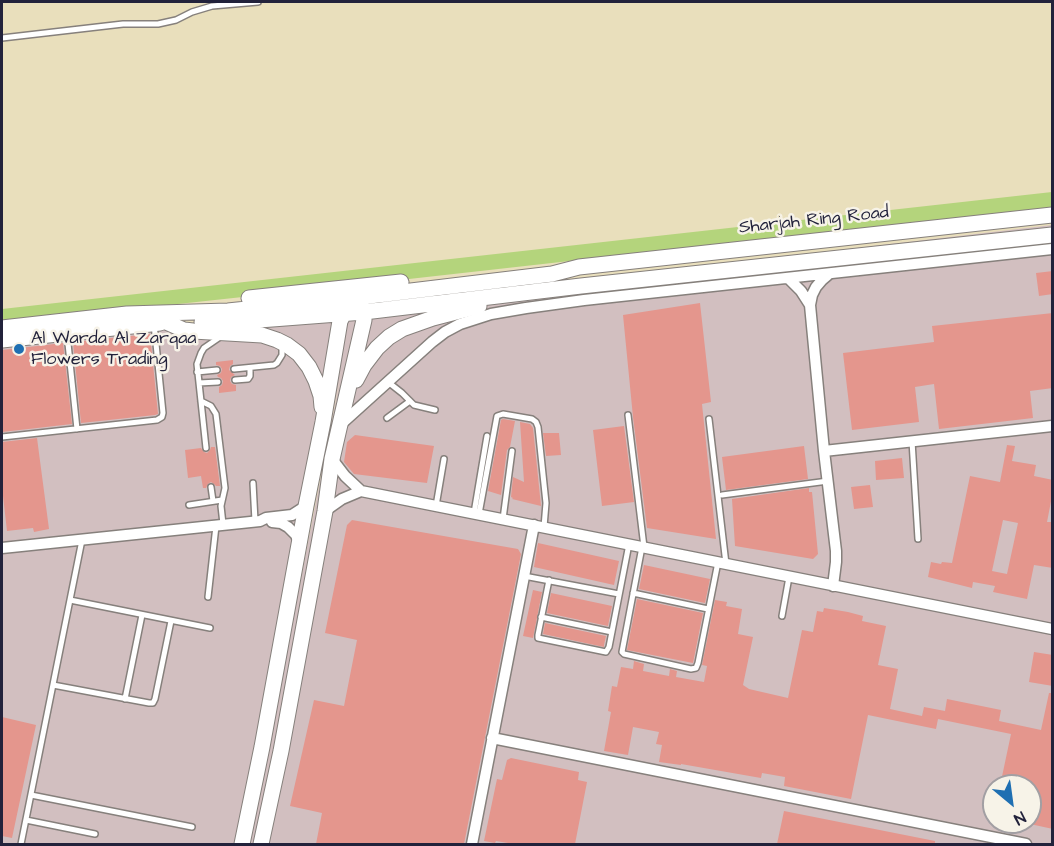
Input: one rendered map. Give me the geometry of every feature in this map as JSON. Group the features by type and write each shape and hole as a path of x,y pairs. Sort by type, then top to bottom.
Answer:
{"street":[{"name":"Sharjah Ring Road","path":"579,267 1053,215"},
{"path":"127,314 228,311 581,286 1053,235"},
{"path":"339,426 445,332 476,318 517,309 584,300 1053,249"},
{"path":"2,328 493,272 561,265 579,267"},
{"path":"242,844 323,422 340,321 346,308 358,302 552,274 579,267"},
{"path":"829,274 816,287 810,306 836,551 833,586"},
{"path":"789,279 801,291 810,306"},
{"path":"343,410 364,365 377,348 402,329 474,307 556,294 581,286"},
{"path":"261,844 281,751 326,511 332,459 364,320 358,302"},
{"path":"2,340 160,322 246,321 343,314"},
{"path":"160,322 184,330 262,335 280,342 299,354 309,367 321,396 323,422"},
{"path":"824,451 1053,426"},
{"path":"332,459 361,491 1053,629"},
{"path":"326,511 342,499 361,491"},
{"path":"257,521 292,515 306,506"},
{"path":"2,548 257,521 284,524 292,530 299,543"},
{"path":"472,844 524,576 539,526"},
{"path":"492,738 1026,844"}],"lane":[{"path":"2,38 123,24 167,22 212,6 258,2"},
{"path":"2,437 157,420 162,417 160,322"},
{"path":"66,332 77,429"},
{"path":"206,448 198,358 204,348 227,333"},
{"path":"234,369 271,366 277,363 282,351 280,342"},
{"path":"235,380 248,379 250,368"},
{"path":"198,372 217,370"},
{"path":"199,383 218,382"},
{"path":"388,382 416,406 435,410"},
{"path":"201,401 211,406 216,414 225,488 208,597"},
{"path":"387,418 410,401"},
{"path":"476,514 497,416 503,414 532,419 538,427 546,503 539,526"},
{"path":"628,415 643,547 621,650 623,654 691,669 696,668 698,663 708,609 722,563 709,419"},
{"path":"476,514 487,436"},
{"path":"912,441 918,538"},
{"path":"503,519 512,451"},
{"path":"436,506 444,459"},
{"path":"722,495 828,481"},
{"path":"253,483 257,521"},
{"path":"211,487 213,501"},
{"path":"189,505 222,500"},
{"path":"21,844 83,539"},
{"path":"549,580 538,636 541,640 606,652 609,647 629,544"},
{"path":"524,576 619,594"},
{"path":"782,616 789,577"},
{"path":"633,593 708,609"},
{"path":"70,600 210,628"},
{"path":"125,699 142,615"},
{"path":"541,617 612,632"},
{"path":"53,685 151,704 155,701 171,621"},
{"path":"31,795 192,827"},
{"path":"26,820 95,834"}],"shaded area":[{"path":"1052,225 1052,844 249,844 342,369 241,844 2,844 2,346"}],"green space":[{"path":"1052,192 1052,207 2,323 2,309"}],"building":[{"path":"1053,271 1053,294 1039,296 1036,273"},
{"path":"700,303 711,402 702,404 716,539 647,528 623,315"},
{"path":"1053,313 1053,388 1030,391 1033,418 939,429 934,384 915,387 919,422 852,430 843,353 934,342 932,326"},
{"path":"150,334 158,414 81,423 73,342"},
{"path":"63,343 72,424 2,432 2,350"},
{"path":"233,360 229,370 235,375 230,381 236,385 236,391 219,393 219,387 223,381 217,375 222,369 216,365 216,362"},
{"path":"503,419 515,421 510,447 507,450 501,495 488,491"},
{"path":"520,422 530,424 533,428 541,506 511,497 513,477 524,482"},
{"path":"624,426 634,502 602,506 593,430"},
{"path":"543,433 559,433 561,455 546,456"},
{"path":"355,435 434,446 427,483 354,474 344,462 347,442"},
{"path":"37,438 49,529 34,532 33,528 7,531 2,487 2,442"},
{"path":"1007,445 1015,446 1012,461 1036,465 1034,476 1053,480 1047,522 1053,522 1053,568 1034,565 1027,599 993,592 995,586 973,582 972,588 928,577 931,562 952,563 970,476 1000,482","holes":["1003,520 1018,523 1007,574 992,571"]},
{"path":"804,446 808,479 726,490 722,457"},
{"path":"211,447 215,447 220,486 211,482 203,488 201,476 188,478 185,450 201,448 207,453"},
{"path":"902,458 904,478 876,480 875,461"},
{"path":"870,485 873,507 854,509 851,487"},
{"path":"809,488 809,492 812,492 818,554 813,559 735,546 732,499"},
{"path":"352,520 518,549 521,554 464,844 316,844 322,813 290,806 314,700 344,706 357,640 325,633 347,525"},
{"path":"538,543 619,561 614,585 534,567"},
{"path":"644,565 710,579 705,603 639,589"},
{"path":"533,590 542,592 533,638 523,636"},
{"path":"551,593 612,606 608,626 547,613"},
{"path":"637,599 703,613 693,663 627,650"},
{"path":"715,600 727,602 726,606 742,609 738,634 753,637 743,685 749,689 788,698 802,630 813,632 817,611 823,612 824,608 863,616 862,621 886,626 878,665 898,669 890,709 922,716 924,707 945,711 947,699 1001,710 999,721 1041,730 1049,693 1053,693 1053,829 1042,827 1042,774 1003,774 1011,734 938,719 936,729 868,715 851,799 784,786 785,777 762,773 761,778 659,762 662,745 656,744 659,732 633,727 628,755 604,751 611,712 608,711 612,686 617,687 621,667 633,669 634,661 644,664 643,671 669,676 670,669 677,671 676,677 704,682 707,666 702,665"},
{"path":"545,623 606,636 604,647 543,634"},
{"path":"1034,652 1053,655 1053,686 1029,682"},
{"path":"2,717 36,725 12,838 2,836"},
{"path":"511,758 579,772 578,780 587,782 575,844 514,844 484,841 497,779 502,780 507,760"},
{"path":"784,811 935,841 935,844 777,844"}],"place":[{"name":"Al Warda Al Zarqaa Flowers Trading","path":"19,349"}]}
